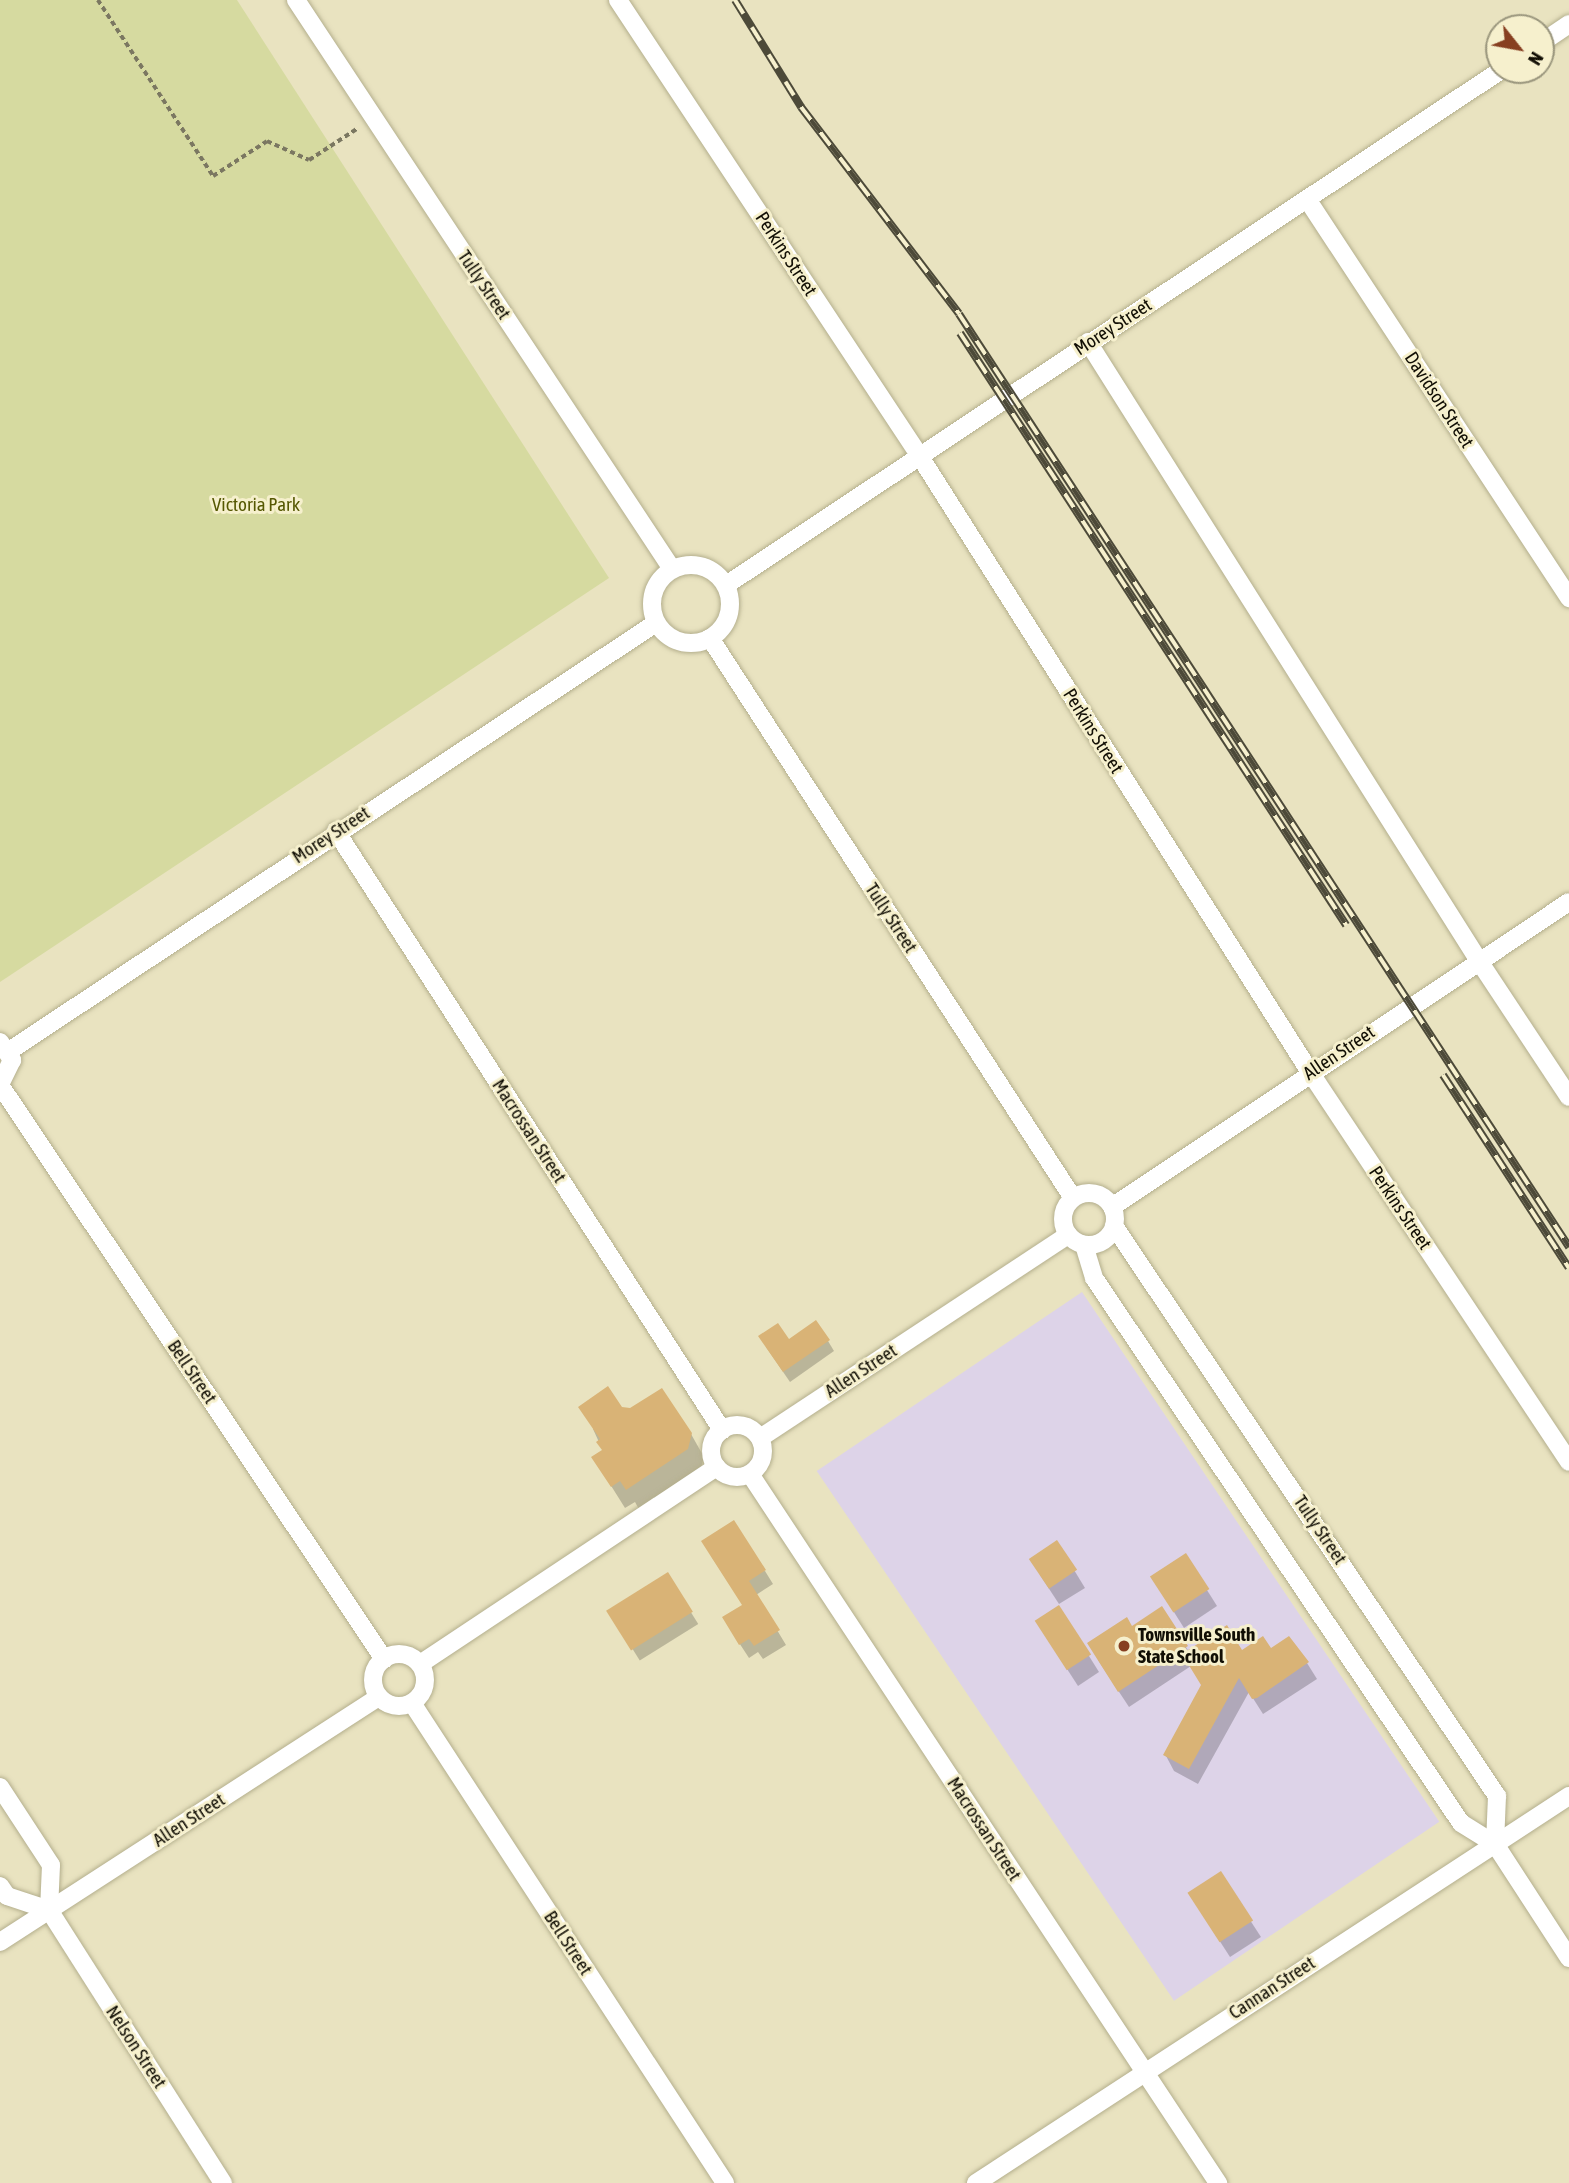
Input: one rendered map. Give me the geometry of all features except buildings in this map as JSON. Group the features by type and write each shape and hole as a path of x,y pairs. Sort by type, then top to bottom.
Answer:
{"street":[{"name":"Tully Street","path":"296,0 672,569"},
{"name":"Perkins Street","path":"618,0 919,455 1310,1072 1569,1462"},
{"name":"Morey Street","path":"726,585 1088,342 1309,202 1485,81"},
{"name":"Davidson Street","path":"1309,202 1569,597"},
{"path":"1088,342 1479,961 1569,1097"},
{"path":"696,565 708,568 726,585 730,609 720,631 710,638 686,643 664,633 656,623 652,611 655,587 672,569 696,565"},
{"name":"Morey Street","path":"4,1046 656,623"},
{"name":"Tully Street","path":"710,638 1073,1198"},
{"name":"Macrossan Street","path":"336,831 722,1430"},
{"name":"Allen Street","path":"1112,1207 1310,1072 1569,902"},
{"path":"0,1085 11,1069 4,1046"},
{"name":"Bell Street","path":"0,1085 384,1659"},
{"path":"1084,1245 1102,1241 1114,1226 1112,1207 1094,1193 1073,1198 1064,1209 1068,1235 1084,1245 1094,1278 1461,1823 1495,1843 1569,1958"},
{"name":"Tully Street","path":"1114,1226 1497,1796 1495,1843"},
{"name":"Allen Street","path":"760,1438 1068,1235"},
{"path":"743,1425 760,1438 762,1459 750,1474 731,1477 716,1466 711,1448 722,1430 743,1425"},
{"path":"420,1664 716,1466"},
{"name":"Macrossan Street","path":"750,1474 1218,2183"},
{"path":"404,1655 420,1664 424,1688 412,1703 393,1706 379,1697 373,1677 384,1659 404,1655"},
{"name":"Allen Street","path":"0,1942 379,1697"},
{"name":"Bell Street","path":"412,1703 725,2183"},
{"path":"0,1787 51,1865 49,1910 7,1896 0,1886"},
{"name":"Cannan Street","path":"976,2183 1569,1796"},
{"name":"Nelson Street","path":"49,1910 223,2183"}],"path":[{"path":"98,0 213,176 267,141 309,160 373,118"}],"shaded area":[{"name":"Townsville South State School","path":"1082,1292 1439,1822 1174,2001 817,1471"}],"green space":[{"name":"Victoria Park","path":"0,0 237,0 609,578 0,982"}],"railway":[{"path":"735,0 801,107 959,314 1569,1247"},
{"path":"960,333 1346,925"},
{"path":"1443,1075 1569,1268"}],"place":[{"name":"Townsville South State School","path":"1124,1646"}]}
